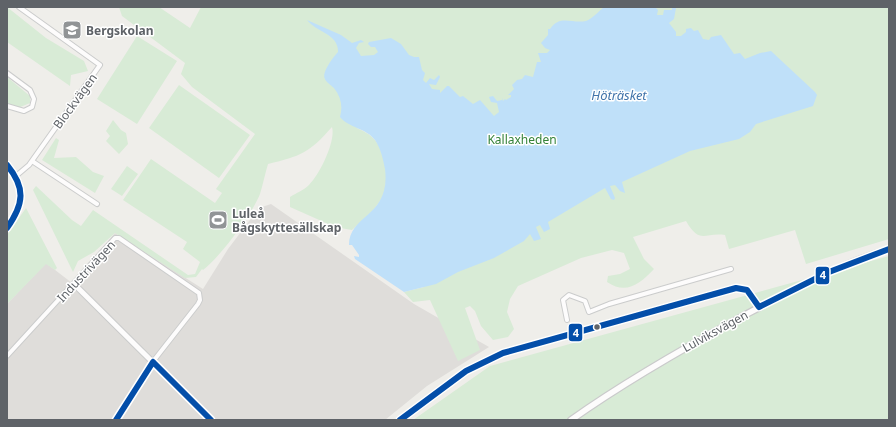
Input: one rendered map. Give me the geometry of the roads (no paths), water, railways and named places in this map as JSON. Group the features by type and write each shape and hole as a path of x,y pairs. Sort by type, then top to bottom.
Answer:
{"main road":[{"name":"Lulviksvägen","path":"571,420 646,370 759,308 829,272 889,249"}],"street":[{"name":"Blockvägen","path":"16,176 32,161 100,65 19,7"},
{"path":"7,73 30,90 34,99 32,106 24,112 7,106"},
{"path":"32,161 97,204"},
{"path":"7,165 16,176 21,191 20,204 17,213 7,228"},
{"name":"Industrivägen","path":"7,356 115,238 119,238 199,293 200,300 194,309 153,362"},
{"path":"567,320 563,300 569,294 585,300 589,312 609,304 731,269"},
{"path":"74,284 211,420"},
{"path":"400,420 466,371 503,353 736,288 743,288 749,291 759,308"},
{"path":"116,420 153,362"}],"water":[{"name":"Höträsket","path":"604,7 655,7 658,10 657,15 663,15 664,10 672,10 672,8 676,8 674,19 669,23 676,32 676,36 681,36 686,32 686,29 691,28 694,31 698,30 703,39 709,40 711,37 721,35 734,54 740,53 745,59 760,53 771,51 815,92 817,95 813,106 756,124 750,132 739,139 690,151 622,182 625,193 620,191 615,185 610,186 615,198 614,200 611,199 605,188 548,222 550,229 544,232 540,225 536,227 541,239 534,241 530,234 524,241 494,258 458,272 436,284 404,292 355,259 354,256 359,257 359,255 352,245 349,245 351,235 355,227 376,206 382,197 385,185 383,158 377,143 371,136 348,124 340,117 340,98 334,88 326,81 324,76 328,65 338,52 337,46 331,37 316,28 307,20 341,35 352,43 361,40 364,42 359,43 356,48 361,56 374,55 378,52 375,47 371,47 368,44 369,42 391,38 401,44 409,55 419,57 422,70 425,73 423,80 426,83 430,78 434,80 439,75 440,77 436,85 429,84 432,89 440,90 440,93 447,86 449,86 460,97 463,96 473,104 480,100 494,116 499,112 497,103 491,102 489,97 493,96 497,101 502,100 502,98 503,101 505,99 506,100 511,97 511,95 508,95 514,89 512,85 517,80 522,79 525,75 533,77 537,62 541,62 538,53 547,53 550,50 545,48 541,43 548,35 548,29 558,22 566,20 581,22 586,21"}],"place":[{"name":"Bergskolan","path":"72,30"},
{"name":"Luleå Bågskyttesällskap","path":"218,220"}],"park label":[{"name":"Kallaxheden","path":"522,139"}]}
